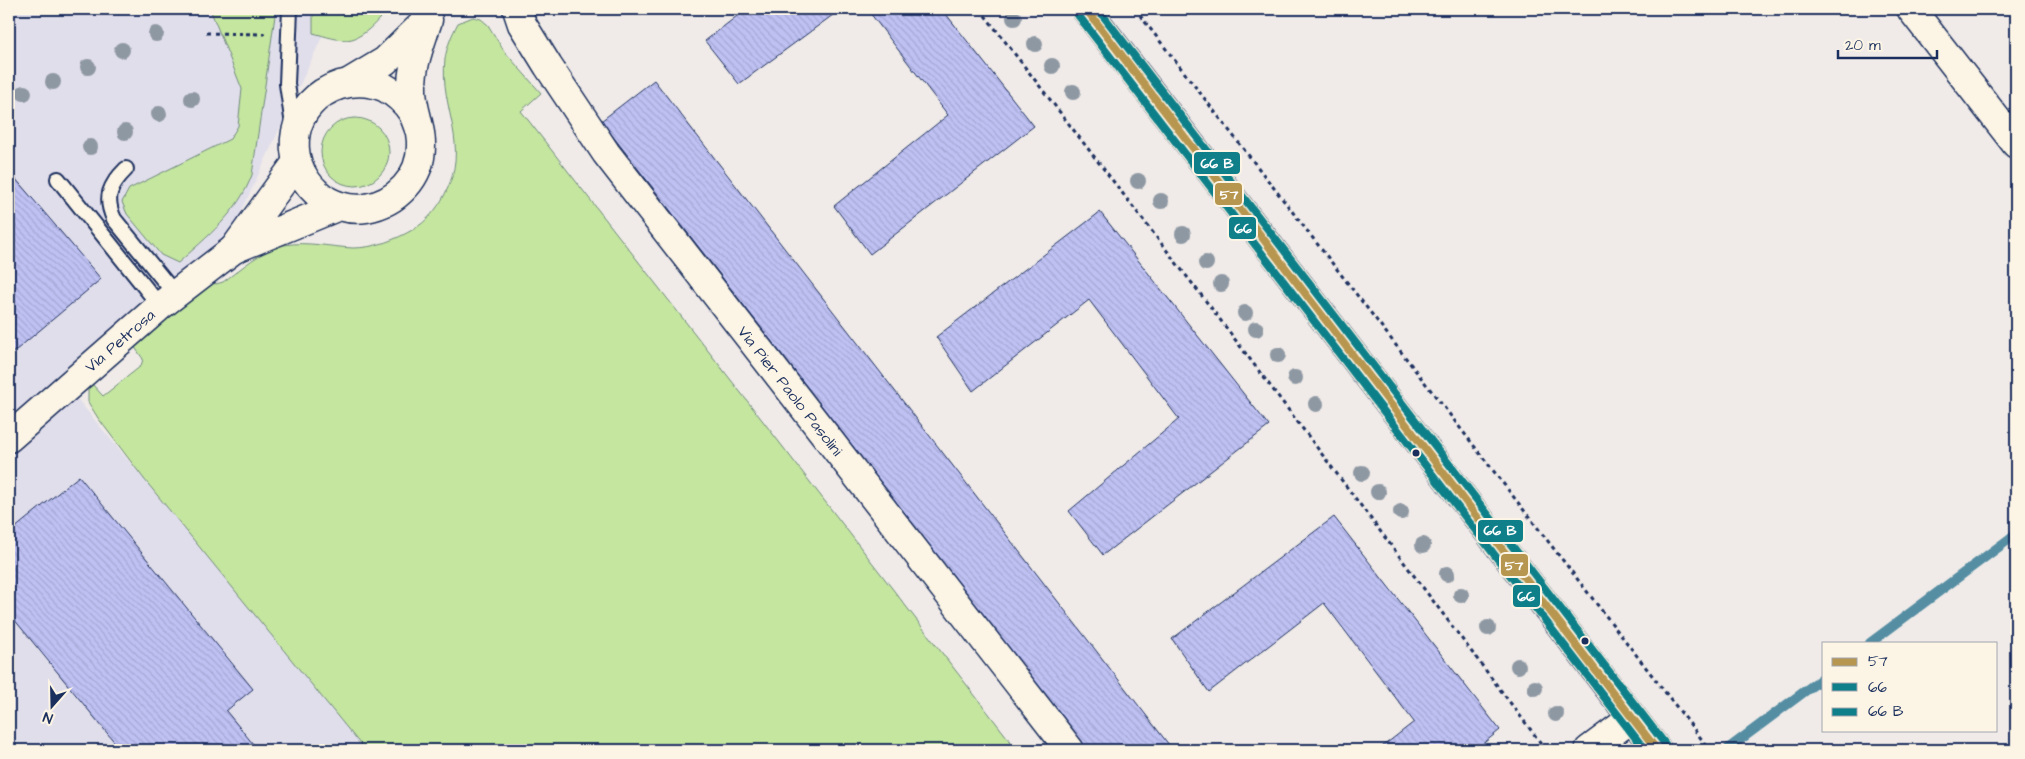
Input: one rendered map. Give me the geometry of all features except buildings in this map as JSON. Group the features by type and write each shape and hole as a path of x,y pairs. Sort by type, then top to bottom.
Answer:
{"main road":[{"path":"1086,9 1657,750"}],"street":[{"path":"1910,9 2016,144"},
{"name":"Via Petrosa","path":"431,14 415,61 412,90 422,146 419,162 412,179 406,187 387,202 362,209 339,206 319,196 300,172 296,162 294,146 299,121 310,102 329,89 350,82 385,61 431,14"},
{"name":"Via Pier Paolo Pasolini","path":"514,14 606,153 1070,750"},
{"name":"Via Petrosa","path":"350,82 365,82 391,91 411,111 419,129"},
{"name":"Via Petrosa","path":"234,249 296,162"},
{"name":"Via Petrosa","path":"9,438 168,300 234,249 339,206"},
{"path":"1589,750 1632,718"}],"lane":[{"path":"290,9 287,84 295,134"},
{"path":"288,31 296,9"},
{"path":"126,169 118,177 108,202 114,219 168,300"},
{"path":"58,179 168,300"}],"path":[{"path":"980,9 1212,309 1546,750"},
{"path":"1135,9 1710,750"},
{"path":"206,34 288,31"}],"shaded area":[{"path":"9,9 335,9 231,234 60,378 369,750 9,750"}],"green space":[{"path":"210,9 276,9 252,175 239,201 221,224 178,263 161,255 127,214 122,202 129,189 230,139 238,126 242,89"},
{"path":"315,9 387,9 367,31 352,39 343,40 313,33 313,14"},
{"path":"473,17 481,19 488,25 504,51 541,93 521,111 1017,750 365,750 144,479 98,418 88,402 88,383 91,383 103,396 141,366 143,359 134,346 212,282 216,284 223,282 252,260 276,247 301,244 353,248 369,247 407,233 423,223 431,215 444,196 452,177 455,160 453,127 444,77 446,54 458,23"},
{"path":"348,118 362,118 374,123 384,133 389,145 389,159 384,171 374,181 362,186 348,186 336,181 326,171 321,159 321,145 326,133 336,123"}],"waterway":[{"path":"1871,642 2016,534"},
{"path":"1729,748 1822,678"}],"transit line":[{"name":"57","path":"1086,9 1657,750"},
{"path":"1098,9 1665,744"},
{"name":"66","path":"1078,15 1645,750"}]}
